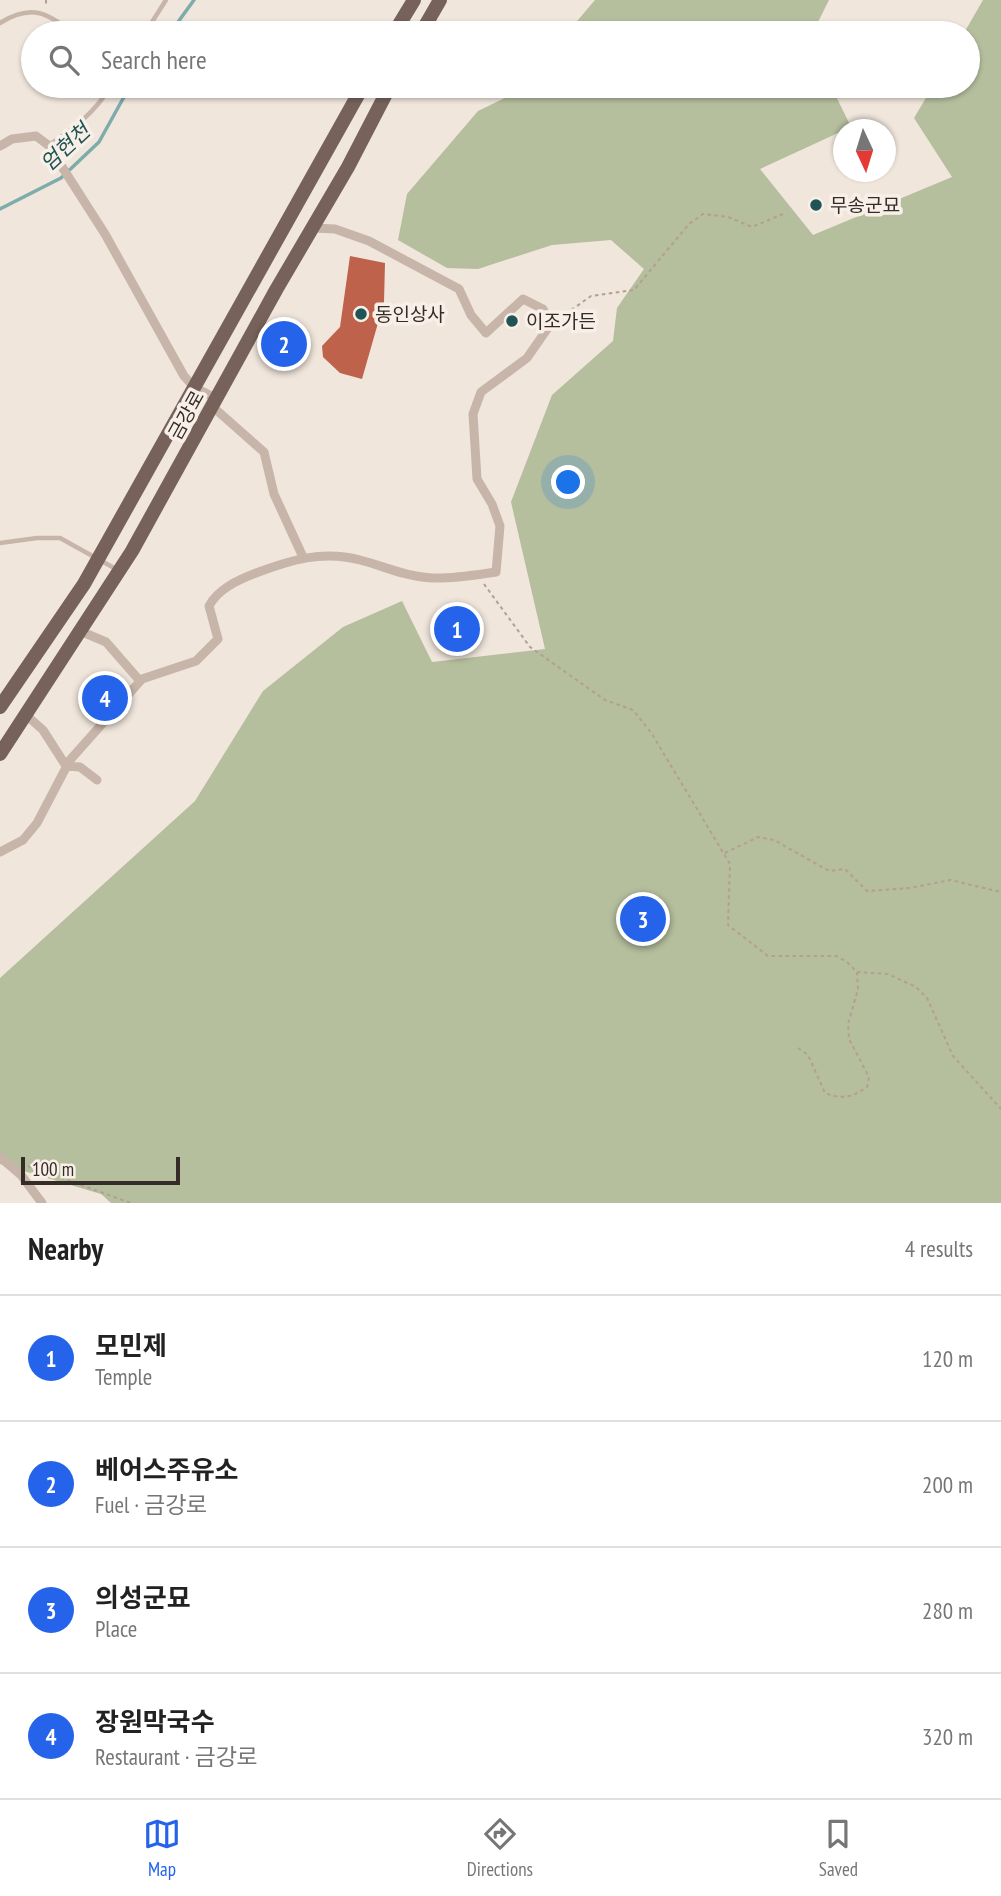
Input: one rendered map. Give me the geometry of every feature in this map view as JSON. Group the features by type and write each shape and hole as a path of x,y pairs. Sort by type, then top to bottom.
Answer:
{"main road":[{"path":"401,21 414,0"},
{"path":"428,21 440,0"},
{"name":"금강로","path":"0,707 84,584 356,98"},
{"name":"금강로","path":"0,754 120,571 383,98"}],"street":[{"path":"0,146 12,139 36,136 48,145 184,376 264,452 274,495 303,557"},
{"path":"0,852 23,840 30,832 66,766 140,681 196,661 218,639 209,606 215,594 248,576 303,557 327,554 360,560 400,574 434,578 496,572 500,526 492,504 477,479 473,414 481,392 527,358 550,325 543,309 523,299 486,333 471,315 459,289 369,240 335,229 313,228"},
{"path":"80,631 106,642 140,681"},
{"path":"26,715 43,730 66,766"},
{"path":"66,766 80,767 97,780"},
{"path":"0,1157 21,1175 42,1203"}],"lane":[{"path":"153,21 166,0"},
{"path":"0,23 30,10 47,14 57,21"},
{"path":"48,145 76,127 103,98"},
{"path":"0,542 60,538 120,571"}],"path":[{"path":"550,325 591,296 634,290 689,224 703,214 728,217 752,227 783,214"},
{"path":"477,575 530,647 605,700 633,710 652,734 730,864 728,925 768,956 836,956 857,972 888,974 916,988 927,998 953,1056 1001,1109"},
{"path":"724,853 758,837 774,840 829,871 845,869 867,891 910,888 950,880 1001,892"},
{"path":"798,1048 808,1055 825,1093 836,1098 846,1098 867,1087 869,1077 849,1039 848,1024 858,989 857,972"},
{"path":"26,1166 131,1203"}],"green space":[{"path":"595,0 829,0 818,21 577,21"},
{"path":"983,0 1001,0 1001,1203 111,1203 101,1194 0,1164 0,978 195,801 263,691 343,627 402,601 432,662 545,649 511,502 552,395 613,341 617,308 644,269 611,240 552,245 478,269 447,268 398,240 407,194 478,111 505,98 837,98 847,119 833,119 833,135 760,169 813,235 952,177 914,118 926,98 980,98 980,21 971,21"}],"building":[{"name":"동인상사","path":"350,256 385,263 384,302 362,379 340,373 323,357 322,346 340,327"}],"waterway":[{"name":"엄현천","path":"179,21 194,0"},
{"name":"엄현천","path":"0,209 61,178 99,142 123,98"}],"place":[{"name":"무송군묘","path":"816,205"},
{"name":"동인상사","path":"361,314"},
{"name":"이조가든","path":"512,321"},
{"name":"베어스주유소","path":"284,344"},
{"name":"모민제","path":"457,629"},
{"name":"장원막국수","path":"105,698"},
{"name":"의성군묘","path":"643,919"}]}
